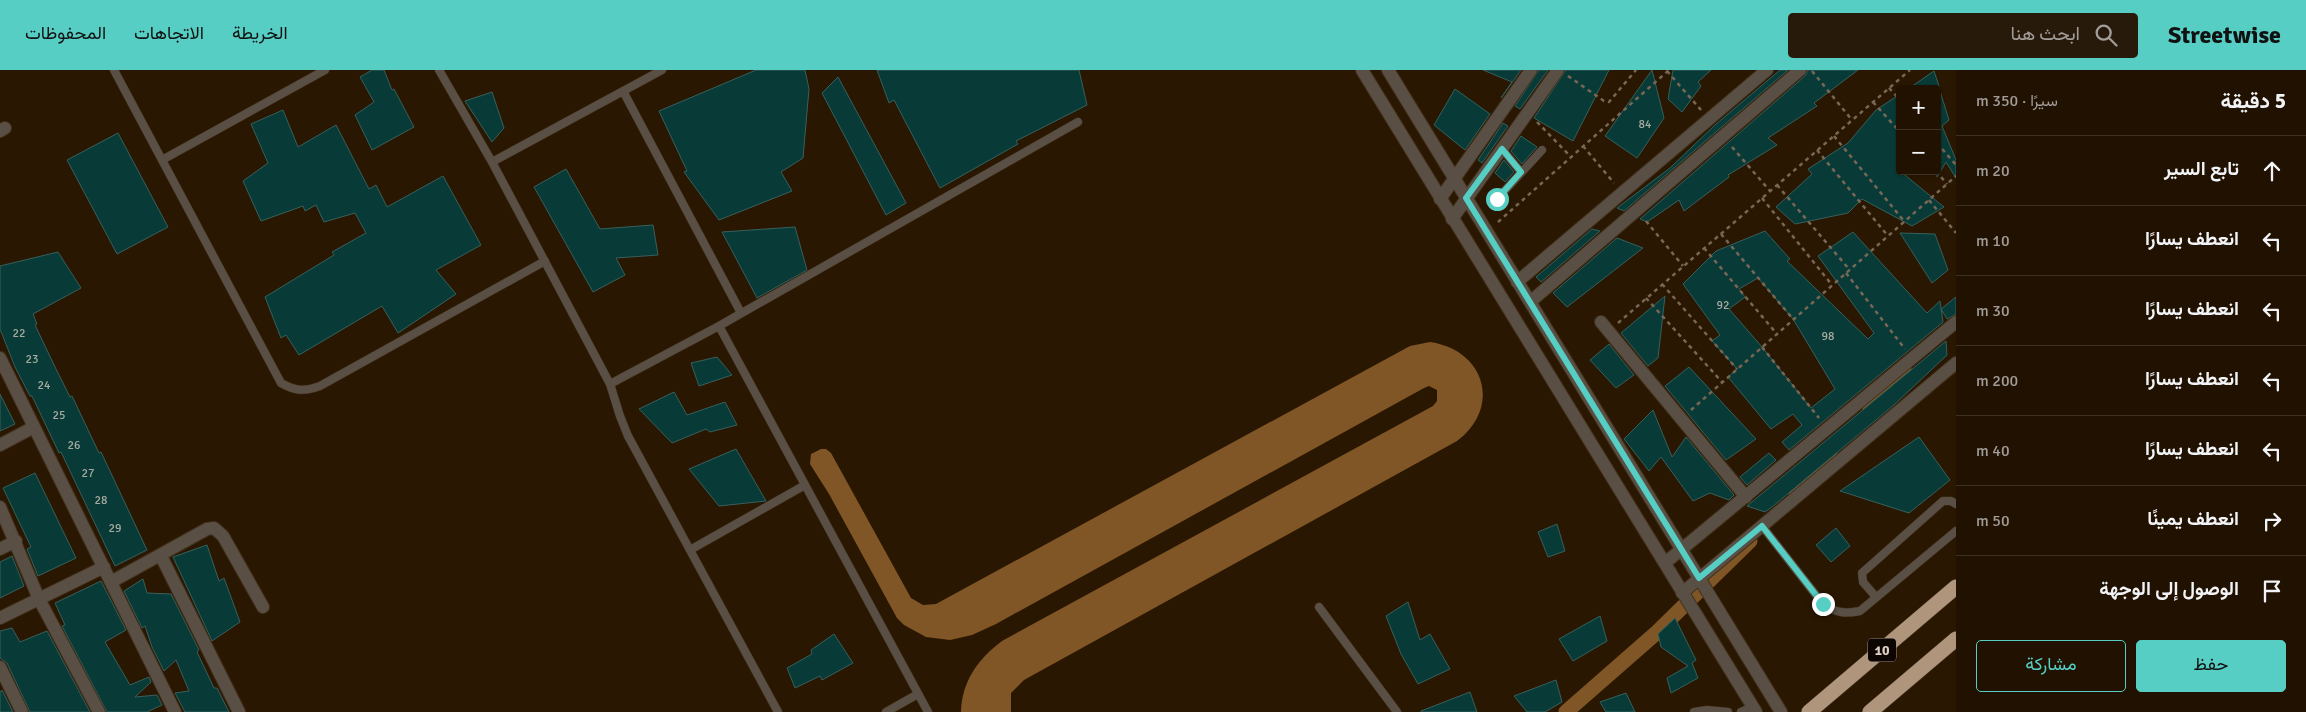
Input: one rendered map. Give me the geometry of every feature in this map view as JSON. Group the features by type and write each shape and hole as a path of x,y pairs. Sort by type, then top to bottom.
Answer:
{"highway":[{"name":"10","path":"1808,712 1956,587"},
{"name":"10","path":"1870,712 1956,639"}],"street":[{"path":"1362,70 1754,709"},
{"path":"1388,70 1781,712"},
{"path":"1440,199 1532,70"},
{"path":"1517,282 1767,70"},
{"path":"1530,302 1800,70"},
{"path":"1452,218 1528,112 1563,73"},
{"path":"1665,563 1956,322"},
{"path":"1605,326 1746,497"},
{"path":"1682,593 1956,363"},
{"path":"2,366 175,712"},
{"path":"0,444 34,427"},
{"path":"0,508 16,541 39,599 99,712"},
{"path":"111,582 207,529 214,528 222,536 263,607"},
{"path":"0,549 16,541"},
{"path":"161,556 239,712"},
{"path":"0,618 104,567"},
{"path":"0,667 22,712"}],"lane":[{"path":"114,70 281,383 295,390 308,390 320,386 545,261"},
{"path":"162,160 325,70"},
{"path":"440,70 492,162 610,384 628,436 778,712"},
{"path":"492,162 662,70"},
{"path":"623,91 741,313"},
{"path":"610,384 719,326 1078,122"},
{"path":"1502,149 1521,172"},
{"path":"1497,199 1542,150"},
{"path":"719,326 928,712"},
{"path":"690,550 805,485"},
{"path":"1876,597 1863,582 1862,574 1944,502 1951,501 1956,504"},
{"path":"1762,526 1823,604 1834,611 1847,614 1860,611 1956,530"},
{"path":"1319,607 1396,712"},
{"path":"886,712 918,694"},
{"path":"1741,712 1754,709"},
{"path":"1694,712 1707,710 1728,712"}],"path":[{"path":"1563,73 1604,101 1609,102 1636,70"},
{"path":"1812,70 1852,120"},
{"path":"1605,326 1646,298 1910,70"},
{"path":"1498,222 1668,71 1702,112 1709,106"},
{"path":"1889,88 1896,96"},
{"path":"1873,102 1898,130"},
{"path":"1528,112 1571,157"},
{"path":"1723,136 1770,191"},
{"path":"1834,136 1904,222"},
{"path":"1583,146 1616,184"},
{"path":"1941,148 1956,165"},
{"path":"1817,150 1888,236"},
{"path":"1939,175 1947,184"},
{"path":"1681,419 1956,176"},
{"path":"1777,185 1850,270"},
{"path":"1762,198 1832,285"},
{"path":"1928,200 1956,233"},
{"path":"1637,210 1683,266"},
{"path":"1493,215 1502,230"},
{"path":"1721,234 1794,319"},
{"path":"1704,248 1777,334"},
{"path":"1846,273 1912,359"},
{"path":"1662,284 1737,369"},
{"path":"1646,298 1722,382"},
{"path":"1762,347 1827,429"}],"shaded area":[{"path":"1430,342 1449,347 1464,356 1475,368 1481,382 1483,397 1480,412 1471,427 1457,441 1024,680 1011,693 1011,712 961,712 964,690 973,672 986,655 1002,641 1433,406 1437,401 1437,390 1429,386 1424,388 996,624 972,635 950,640 926,637 904,625 897,618 829,494 810,464 811,454 821,449 826,449 831,453 911,598 923,605 936,604 1410,346"}],"building":[{"path":"372,70 384,70 392,90 394,89 414,127 372,150 355,115 374,102 360,77"},
{"path":"756,70 805,70 809,89 803,158 781,172 792,191 719,220 684,172 687,171 659,111"},
{"path":"877,70 1079,70 1087,105 1016,141 1018,144 940,188 894,100 889,103"},
{"path":"1483,70 1521,70 1501,98 1512,82"},
{"path":"1539,70 1548,70 1520,109 1515,106"},
{"path":"1566,70 1609,70 1573,141 1534,118"},
{"path":"1652,70 1664,118 1637,158 1605,136"},
{"path":"1673,70 1711,70 1698,82 1701,86 1682,112 1668,99"},
{"path":"1780,70 1788,70 1624,211 1617,208 1670,168 1715,125"},
{"path":"1808,70 1858,70 1814,103 1817,106 1768,138 1777,145 1728,175 1729,177 1684,211 1679,200 1647,222 1640,219 1805,76"},
{"path":"1934,71 1939,85 1914,85"},
{"path":"838,77 906,203 886,215 822,93"},
{"path":"1455,89 1490,114 1465,150 1434,125"},
{"path":"492,92 504,128 492,142 465,101"},
{"path":"1941,94 1949,120 1942,126 1956,160 1956,178 1946,162 1941,170"},
{"path":"1896,97 1896,175 1905,175 1944,207 1912,226 1862,199 1848,213 1795,224 1776,207 1812,174 1808,169 1848,143 1876,110"},
{"path":"283,110 298,147 336,125 369,189 376,185 387,207 443,176 481,245 436,270 456,294 398,333 382,306 299,355 286,335 281,338 265,297 334,255 332,252 366,233 355,213 324,222 316,205 305,211 303,206 261,221 243,181 268,163 251,124"},
{"path":"1503,123 1508,126 1482,163 1478,160"},
{"path":"118,133 168,227 117,254 67,160"},
{"path":"1521,136 1537,147 1522,164 1511,151"},
{"path":"1504,160 1514,172 1505,182 1495,173"},
{"path":"566,169 600,229 653,225 658,255 616,258 625,275 593,292 534,187"},
{"path":"795,227 807,270 757,298 722,232"},
{"path":"1592,229 1600,231 1541,282 1536,277"},
{"path":"1765,231 1790,259 1787,261 1868,339 1874,333 1818,256 1853,232 1927,313 1940,301 1943,322 1789,450 1782,442 1802,425 1793,414 1771,429 1728,377 1737,369 1712,341 1720,335 1683,284 1716,251","holes":["1758,278 1793,319 1835,389 1811,408 1729,309 1745,297 1739,289"]},
{"path":"1900,233 1935,234 1948,270 1932,283"},
{"path":"1617,238 1643,248 1567,307 1553,293"},
{"path":"58,252 81,288 33,314 37,324 35,325 56,369 70,397 72,396 99,453 101,452 147,550 115,566 61,452 59,453 32,396 30,396 15,367 0,329 0,266"},
{"path":"1665,296 1658,358 1648,366 1621,333"},
{"path":"1956,297 1956,314 1947,319 1941,309"},
{"path":"1946,341 1947,355 1895,404 1772,507 1765,512 1747,506"},
{"path":"1609,344 1634,375 1616,388 1590,360"},
{"path":"717,357 732,375 699,386 691,363"},
{"path":"1689,367 1756,439 1726,460 1665,386"},
{"path":"674,392 687,415 725,402 737,425 710,432 706,429 672,443 639,409"},
{"path":"0,394 15,424 0,431"},
{"path":"1653,410 1672,457 1686,437 1734,495 1729,500 1710,493 1693,501 1661,457 1649,471 1624,439"},
{"path":"1919,437 1950,480 1909,513 1840,491"},
{"path":"736,449 766,501 719,506 689,469"},
{"path":"1769,453 1776,460 1747,485 1740,477"},
{"path":"35,473 76,558 38,576 27,549 31,547 3,488"},
{"path":"1557,524 1565,551 1548,557 1538,532"},
{"path":"1836,528 1850,546 1831,562 1816,545"},
{"path":"207,545 219,581 224,578 240,622 212,641 173,557"},
{"path":"12,556 24,586 0,598 0,562"},
{"path":"143,579 147,593 171,594 199,650 197,652 214,688 217,688 229,712 185,712 175,693 189,691 176,660 164,671 152,647 145,626 142,628 124,591"},
{"path":"101,581 126,630 105,642 130,685 149,677 151,682 135,697 157,695 162,705 147,712 107,712 62,626 65,625 55,603"},
{"path":"1408,602 1420,640 1430,634 1450,669 1418,684 1401,654 1386,616"},
{"path":"1600,616 1607,641 1573,661 1559,639"},
{"path":"1675,618 1696,660 1692,663 1698,678 1671,693 1667,678 1688,666 1661,647 1658,634"},
{"path":"12,628 20,642 47,631 90,712 30,712 7,663 0,658 0,631"},
{"path":"834,634 853,663 822,680 820,676 795,688 787,668 812,654 811,650"},
{"path":"1556,680 1562,702 1545,712 1527,712 1514,696"},
{"path":"2,690 13,712 0,712 0,692"},
{"path":"1470,692 1477,712 1421,712 1421,711"},
{"path":"1626,693 1635,712 1606,712 1600,702"}],"waterway":[{"path":"1870,409 1904,369"},
{"path":"1796,494 1830,454"},
{"path":"1566,712 1655,634 1750,541"}],"route":[{"path":"1497,199 1521,172 1502,149 1466,198 1699,578 1762,526 1823,604"}]}
